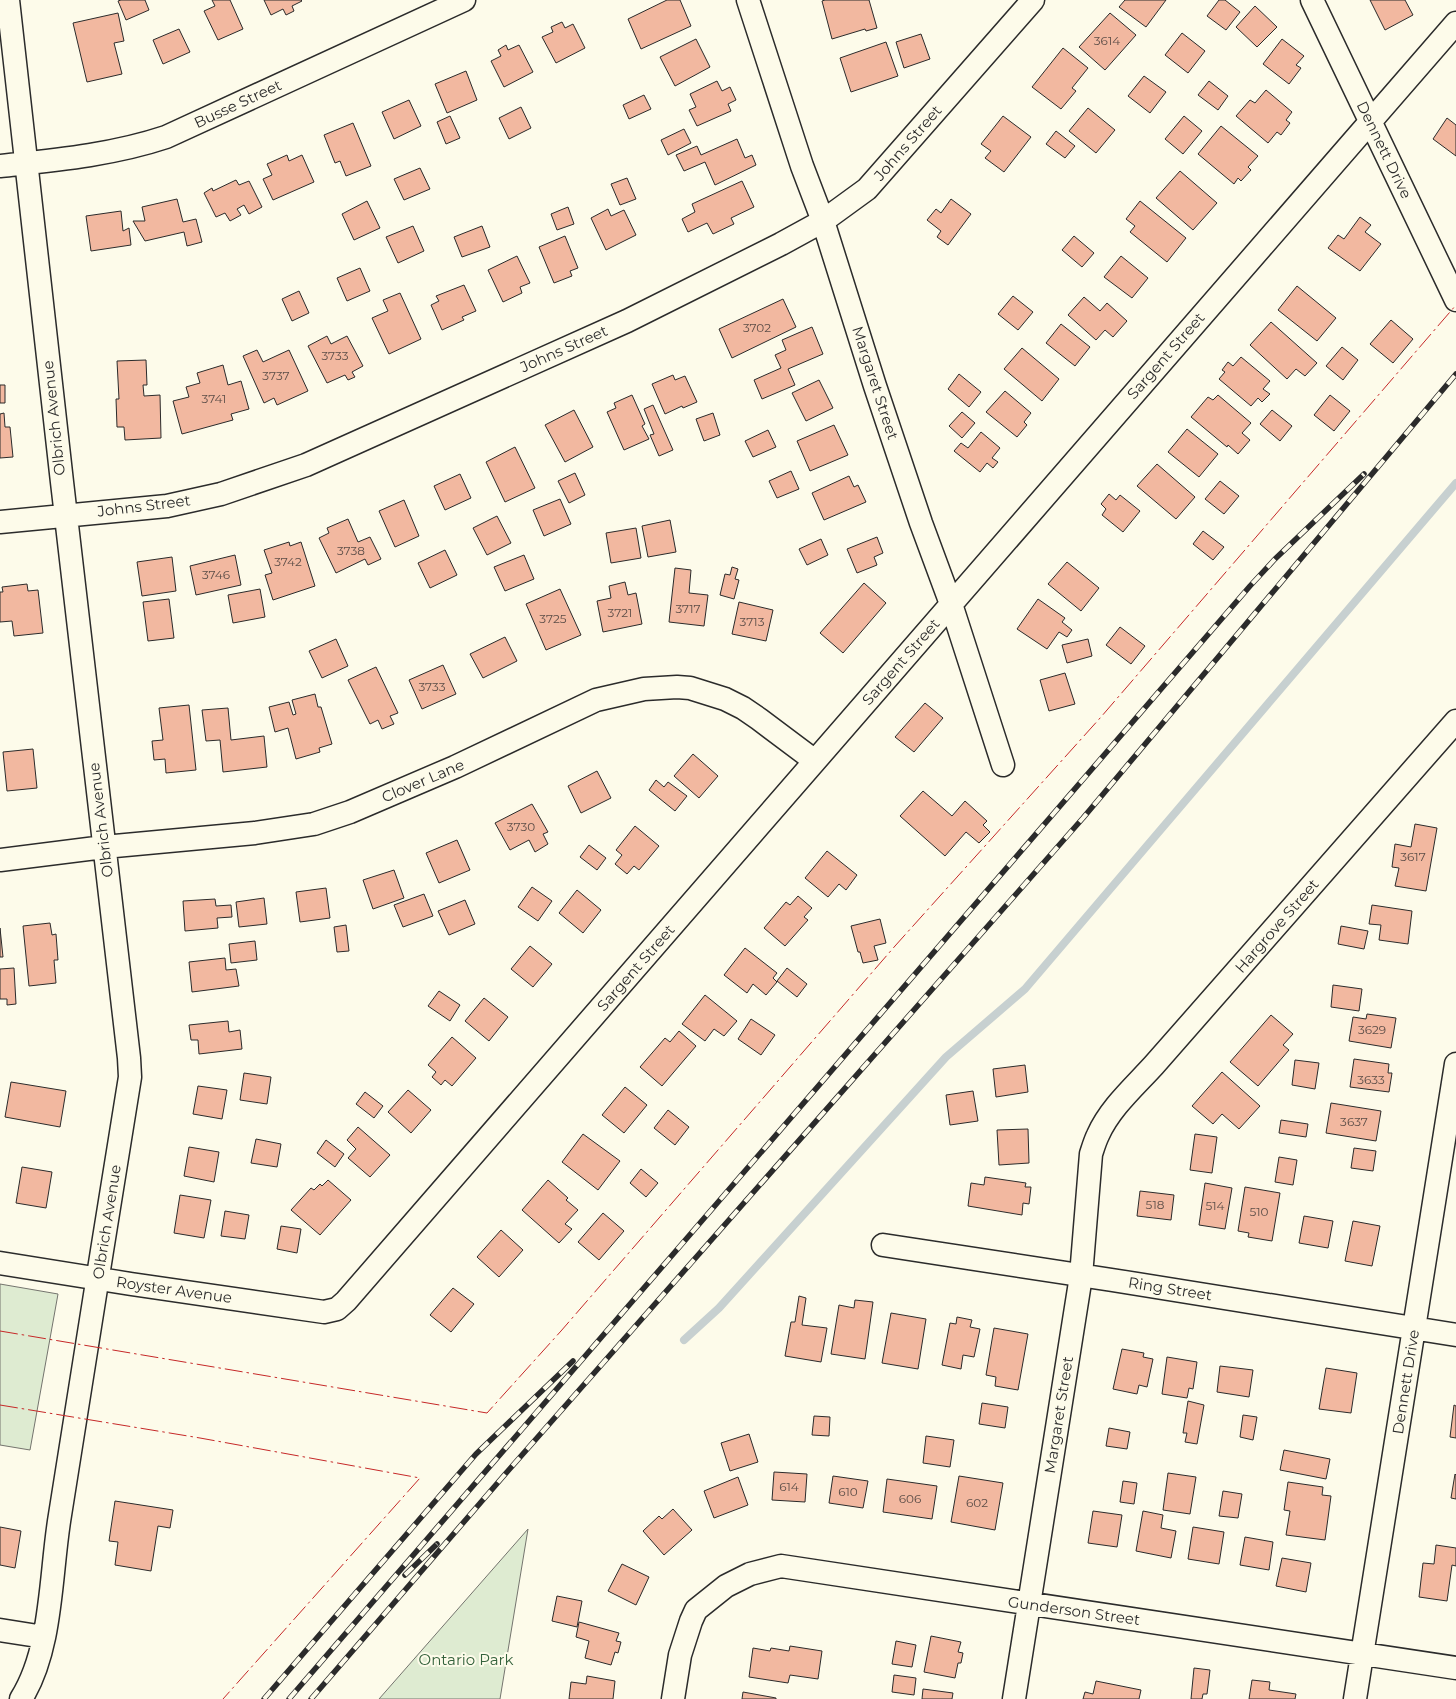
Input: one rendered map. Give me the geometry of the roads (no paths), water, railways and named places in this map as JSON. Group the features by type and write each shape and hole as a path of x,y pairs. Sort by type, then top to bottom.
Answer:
{"street":[{"name":"Olbrich Avenue","path":"8,0 104,847 130,1058 130,1077 59,1517 44,1637 30,1685 20,1699"},
{"name":"Busse Street","path":"0,166 91,156 166,138 464,0"},
{"name":"Margaret Street","path":"748,0 793,138 823,221 921,523 952,604 1003,765"},
{"name":"Johns Street","path":"0,522 167,506 222,494 306,465 626,321 781,244 845,207 867,189 1033,0"},
{"name":"Dennett Drive","path":"1312,0 1456,300"},
{"name":"Sargent Street","path":"346,1301 1456,23"},
{"name":"Clover Lane","path":"0,860 104,847 255,833 314,824 350,812 455,767 596,700 644,689 683,688 725,699 759,719 815,761"},
{"name":"Hargrove Street","path":"1099,1132 1118,1104 1456,721"},
{"name":"Dennett Drive","path":"1355,1699 1456,1064"},
{"name":"Margaret Street","path":"1014,1699 1081,1276 1091,1154 1099,1132"},
{"name":"Ring Street","path":"883,1245 1456,1335"},
{"name":"Royster Avenue","path":"0,1263 324,1312 337,1309 346,1301"},
{"name":"Gunderson Street","path":"673,1699 680,1655 696,1610 726,1586 750,1574 780,1566 1456,1668"},
{"path":"0,1630 44,1637"}],"waterway":[{"path":"684,1340 719,1308 946,1057 1025,989 1456,483"}],"railway":[{"path":"311,1699 507,1472 1083,818 1456,374"},
{"path":"289,1699 1250,586 1275,559 1364,474"},
{"path":"264,1699 476,1454 573,1361"},
{"path":"405,1575 437,1544"}],"park label":[{"name":"Ontario Park","path":"466,1660"}]}
